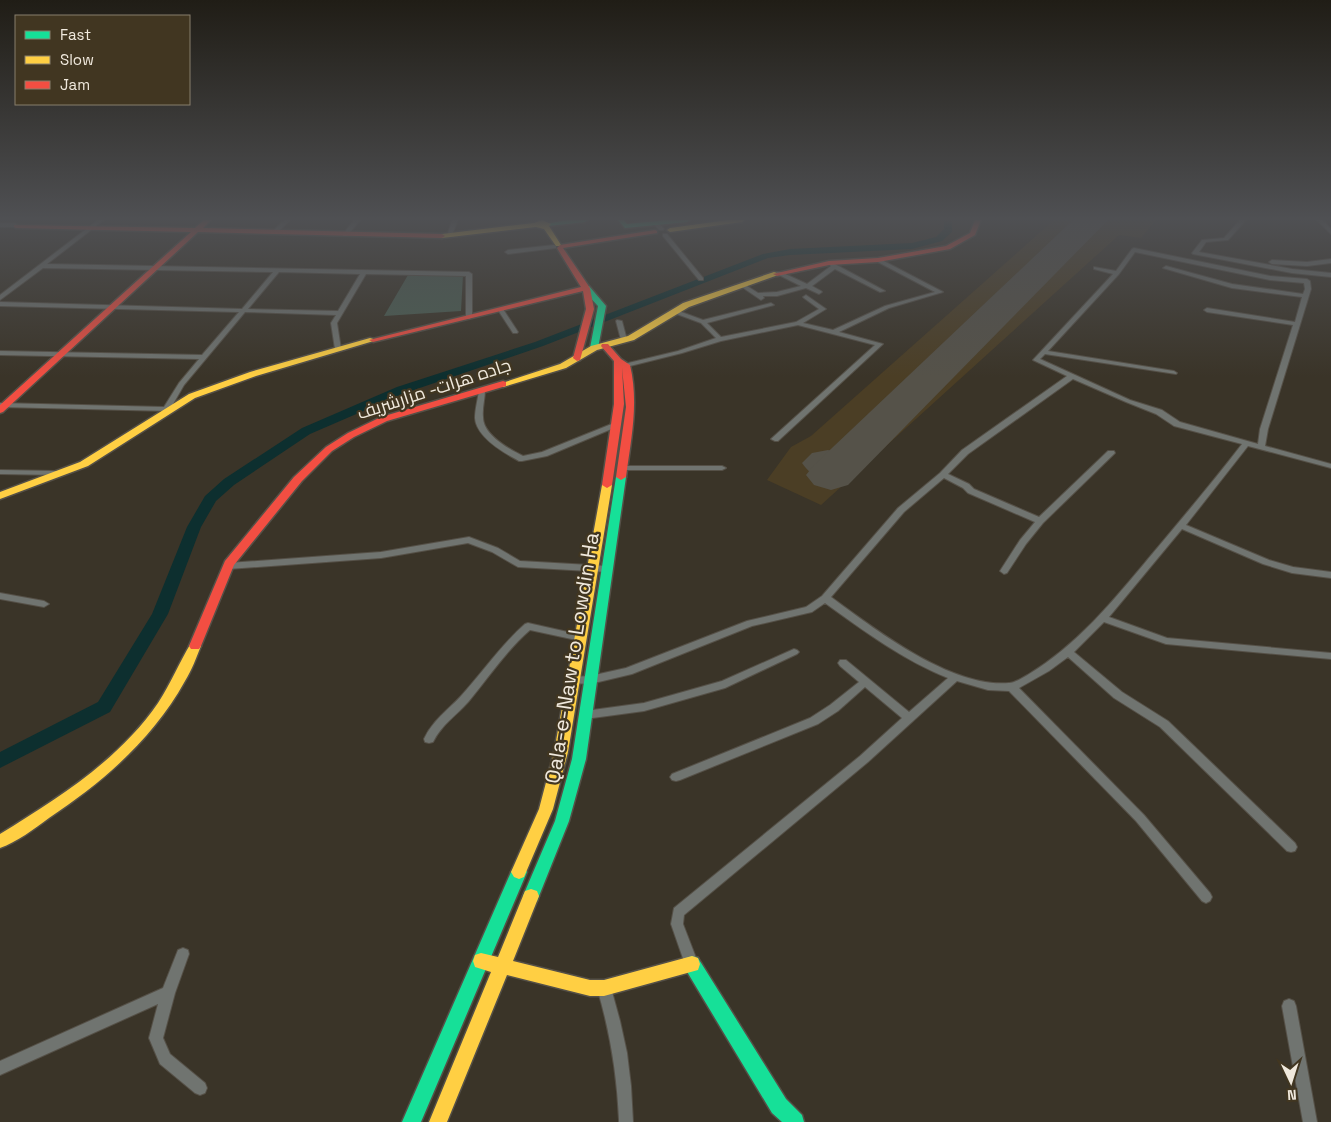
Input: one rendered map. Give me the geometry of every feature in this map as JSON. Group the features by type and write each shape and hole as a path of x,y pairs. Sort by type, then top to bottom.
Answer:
{"main road":[{"path":"1,406 146,272"},
{"path":"576,272 602,306 598,344"},
{"name":"جاده هرات- مزارشریف","path":"0,842 45,815 90,782 142,733 169,701 197,643 212,599 228,566 290,488 317,459 340,441 364,427 384,419 563,366 598,344 624,340 652,327 686,306 783,272"},
{"path":"577,358 590,309 586,288"},
{"path":"0,496 61,474 92,460 124,440 166,409 206,390 338,349 586,288"},
{"name":"Qala-e-Naw to Lowdin Ha","path":"411,1122 546,810 561,752 593,568 619,449 631,408 631,381 622,363 598,344"},
{"name":"Qala-e-Naw to Lowdin Ha","path":"438,1122 562,821 579,759 622,468 617,425 622,363"},
{"path":"481,961 590,988 604,988 691,963 779,1106 795,1122"}],"street":[{"path":"0,298 34,272"},
{"path":"1,406 166,409 180,384 276,272"},
{"path":"338,349 334,323 364,272"},
{"path":"383,272 469,274 469,317"},
{"path":"696,272 701,279"},
{"path":"756,295 778,294 805,286 815,282 824,272"},
{"path":"847,272 882,291"},
{"path":"835,331 887,307 940,292 902,272"},
{"path":"1111,272 1117,274 1044,352 1037,362 1159,412 1177,424 1331,466"},
{"path":"1182,272 1232,286 1305,296"},
{"path":"1243,272 1270,278 1307,282 1308,289 1264,429 1261,448"},
{"path":"1305,272 1331,275"},
{"path":"622,363 680,352 720,339 798,323 823,309 806,297 819,292 779,273"},
{"path":"703,322 771,305 742,285"},
{"path":"0,304 339,313"},
{"path":"501,310 515,332"},
{"path":"1207,310 1296,324"},
{"path":"676,312 703,322 720,339"},
{"path":"619,321 624,340"},
{"path":"775,439 880,346 878,343 798,323"},
{"path":"1044,352 1174,373"},
{"path":"0,353 204,357"},
{"path":"574,680 590,680 628,671 653,663 750,622 809,610 825,598 887,525 943,475 965,452 1071,377"},
{"path":"482,390 481,428 502,449 522,459 544,454 617,425"},
{"path":"825,598 896,647 955,677 981,685 1012,687 1042,671 1085,638 1181,526 1246,444"},
{"path":"1004,571 1022,542 1040,521 1111,453"},
{"path":"622,468 722,468"},
{"path":"0,472 61,474"},
{"path":"943,475 966,486 971,491 1040,521"},
{"path":"1181,526 1266,562 1292,570 1331,576"},
{"path":"228,566 381,555 468,540 496,550 518,564 607,569"},
{"path":"0,596 44,604"},
{"path":"1102,618 1166,640 1331,656"},
{"path":"429,739 434,729 466,698 528,626 581,638"},
{"path":"1066,651 1118,695 1164,724 1291,847"},
{"path":"585,715 644,707 724,684 794,652"},
{"path":"843,663 909,718"},
{"path":"691,963 678,924 678,912 864,759 955,677"},
{"path":"676,777 814,721 834,708 865,682"},
{"path":"1012,687 1140,818 1206,897"},
{"path":"183,954 168,993 156,1038 165,1059 200,1088"},
{"path":"604,988 616,1026 625,1083 626,1120"},
{"path":"0,1068 168,993"},
{"path":"1289,1006 1310,1122"}],"shaded area":[{"path":"995,272 1078,272 821,505 767,480 791,447 811,436"}],"green space":[{"path":"408,275 463,275 461,311 384,316"}],"waterway":[{"path":"0,761 104,707 160,614 194,527 210,499 229,482 306,431 401,390 539,344 726,272"}],"taxiway":[{"path":"831,475 816,470 811,463 823,456 847,460"}],"runway":[{"path":"831,475 1038,272"}],"traffic: fast":[{"path":"586,288 602,306 594,348"},
{"path":"531,896 562,821 579,759 621,477"},
{"path":"411,1122 519,872"},
{"path":"692,964 779,1106 795,1122"}],"traffic: slow":[{"path":"503,384 563,366 594,348 631,338 686,305 777,274"},
{"path":"0,496 84,464 192,396 253,374 373,340"},
{"path":"519,872 546,809 561,752 607,485"},
{"path":"0,842 88,783 139,736 161,709 180,679 195,646"},
{"path":"438,1122 531,896"},
{"path":"481,961 590,988 604,988 692,964"}],"traffic: jam":[{"path":"0,410 151,272"},
{"path":"373,340 586,288 576,272"},
{"path":"777,274 785,272"},
{"path":"577,358 590,309 586,288"},
{"path":"605,346 618,361 626,365 631,392 630,421 621,477"},
{"path":"607,485 619,404 618,361"},
{"path":"195,646 229,564 298,479 329,449 351,435 384,419 503,384"}]}
